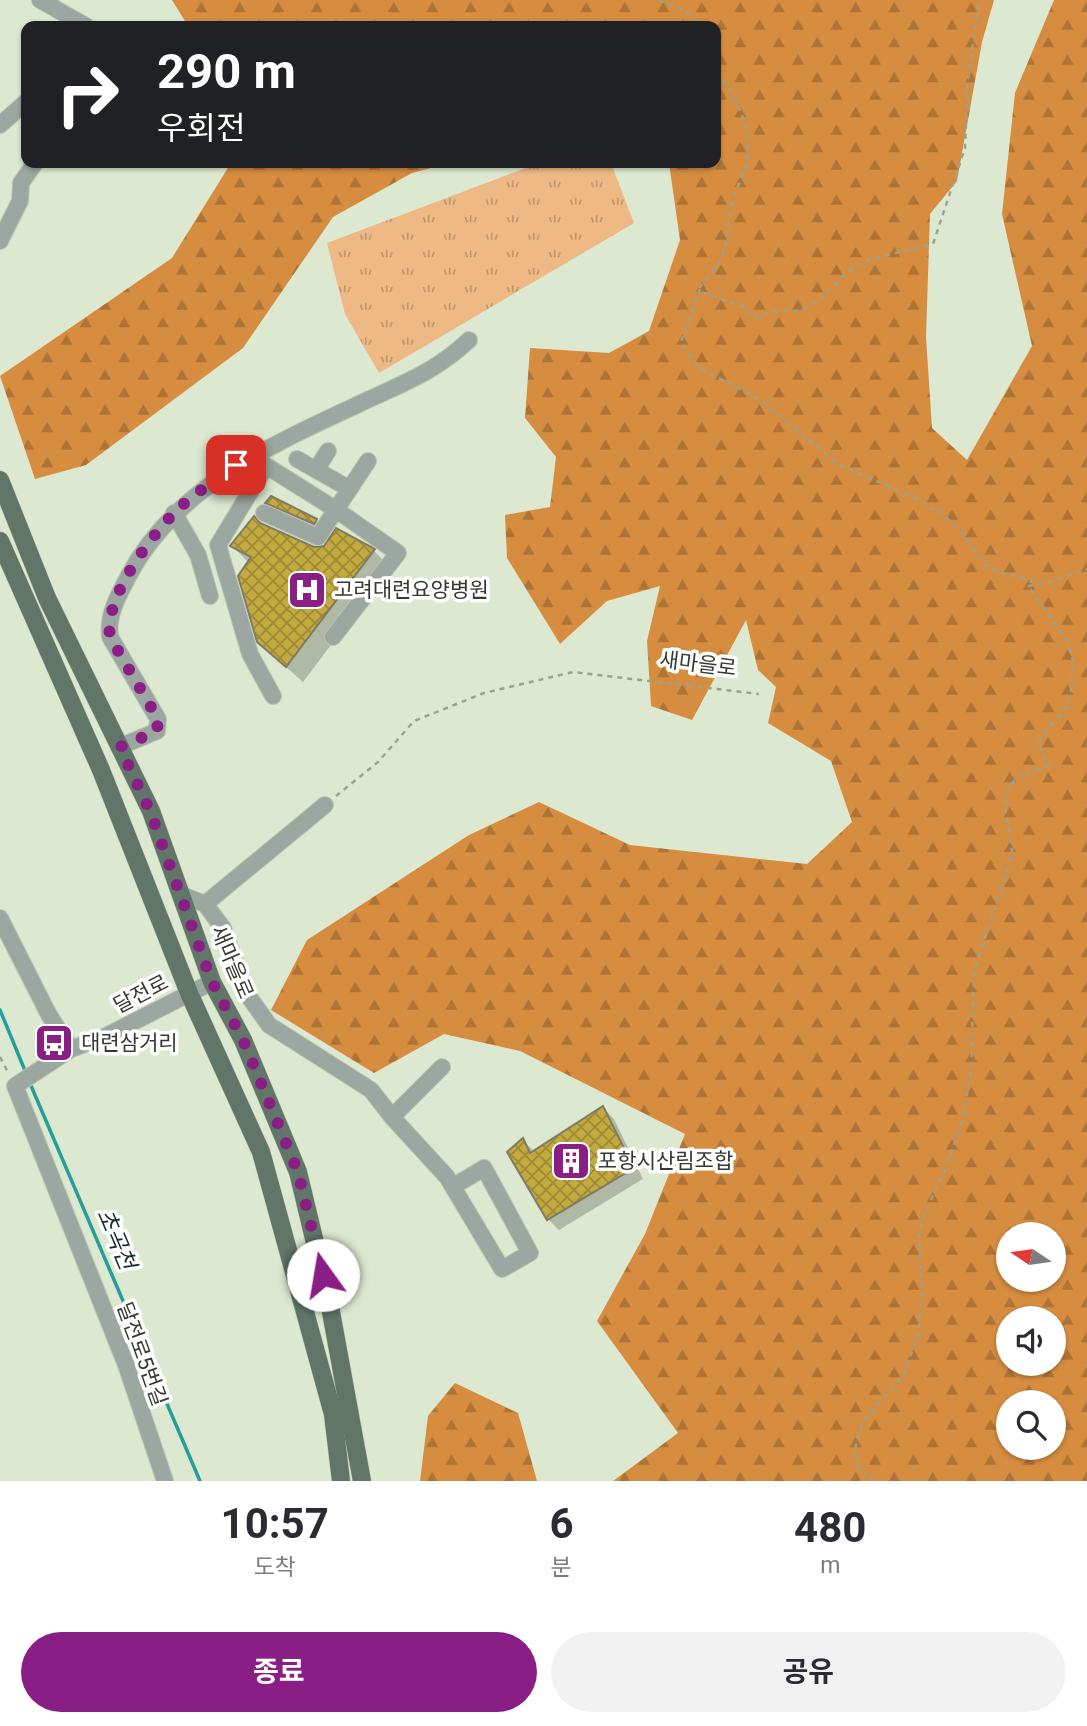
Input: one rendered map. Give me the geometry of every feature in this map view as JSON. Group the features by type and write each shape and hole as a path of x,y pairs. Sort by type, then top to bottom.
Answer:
{"main road":[{"name":"새마을로","path":"0,480 47,598 150,811 212,982 243,1040 298,1172 329,1301 362,1481"},
{"path":"0,541 101,770 189,993 261,1152 333,1414 341,1481"}],"street":[{"path":"40,0 77,21"},
{"path":"0,125 21,106"},
{"path":"0,241 20,201 21,183 32,168"},
{"path":"120,747 157,731 158,719 110,637 109,626 114,605 137,559 174,513 236,465 361,403 406,384 449,359 469,340"},
{"path":"316,470 328,452"},
{"path":"251,457 335,509 398,553 333,637"},
{"path":"297,459 348,488"},
{"path":"264,513 318,537 368,461"},
{"path":"266,466 218,545 250,654 273,696"},
{"path":"174,513 198,555 210,596"},
{"name":"새마을로","path":"205,904 325,805"},
{"path":"180,894 205,904 223,928 247,994 269,1025 371,1090 454,1186 502,1269 530,1253 484,1168 454,1186"},
{"path":"0,918 49,1016 71,1049 0,1095"},
{"name":"달전로","path":"71,1049 104,1037 212,982"},
{"path":"392,1117 442,1067"},
{"name":"달전로5번길","path":"18,1084 126,1364 165,1481"}],"path":[{"path":"659,0 688,12 697,21"},
{"path":"701,287 701,292 712,298 744,307 752,318 779,310 799,311 818,301 848,272 871,259 933,244 965,148 968,79 979,0"},
{"path":"721,77 731,94 750,143 744,172 730,212 729,230 722,257 701,287 681,342 696,365 711,376 764,402 839,465 920,500 931,509 938,509 962,533 985,565 1000,573 1032,580 1028,586"},
{"path":"1028,586 1050,582 1087,569"},
{"path":"874,1481 858,1467 855,1451 857,1438 865,1418 904,1373 918,1335 922,1291 919,1232 925,1212 947,1168 968,1096 974,972 1012,854 1011,838 1005,820 1005,803 1017,777 1026,772 1043,770 1049,765 1039,746 1041,736 1061,714 1071,691 1073,662 1067,640 1028,586"},
{"name":"새마을로","path":"325,805 378,762 414,721 484,693 573,672 759,694"},
{"path":"0,1057 18,1084"}],"green space":[{"path":"172,0 994,0 982,42 957,181 930,214 926,337 932,428 967,460 1032,346 1002,214 1015,93 1054,0 1087,0 1087,1481 613,1481 678,1433 597,1321 645,1234 685,1134 520,1051 444,1034 374,1073 271,1010 307,940 469,835 539,802 630,845 807,864 852,822 831,761 768,723 776,687 758,670 746,620 692,720 651,706 647,641 660,586 607,601 560,644 507,558 505,515 550,507 556,457 525,418 530,348 609,353 649,331 680,240 670,168 721,168 721,21 185,21"},
{"path":"228,168 431,168 412,173 333,217 243,348 86,465 35,479 0,376 172,258"},
{"path":"526,168 613,168 634,223 379,373 345,314 327,243"},
{"path":"455,1383 518,1413 537,1481 420,1481 428,1416"}],"building":[{"path":"271,496 317,519 314,524 265,503"},
{"path":"254,516 260,523 314,547 324,546 336,528 375,549 286,667 257,642 238,576 251,557 230,546"},
{"name":"포항시산림조합","path":"603,1106 634,1168 547,1220 507,1152 523,1138 530,1153"}],"waterway":[{"name":"초곡천","path":"0,1010 26,1073"},
{"name":"초곡천","path":"29,1081 200,1481"}],"place":[{"name":"고려대련요양병원","path":"307,590"},
{"name":"대련삼거리","path":"54,1043"},
{"name":"포항시산림조합","path":"571,1161"}],"route":[{"path":"236,465 174,513 137,559 114,605 109,626 110,637 158,719 157,731 120,747 150,811 212,982 243,1040 298,1172 323,1275"}]}
